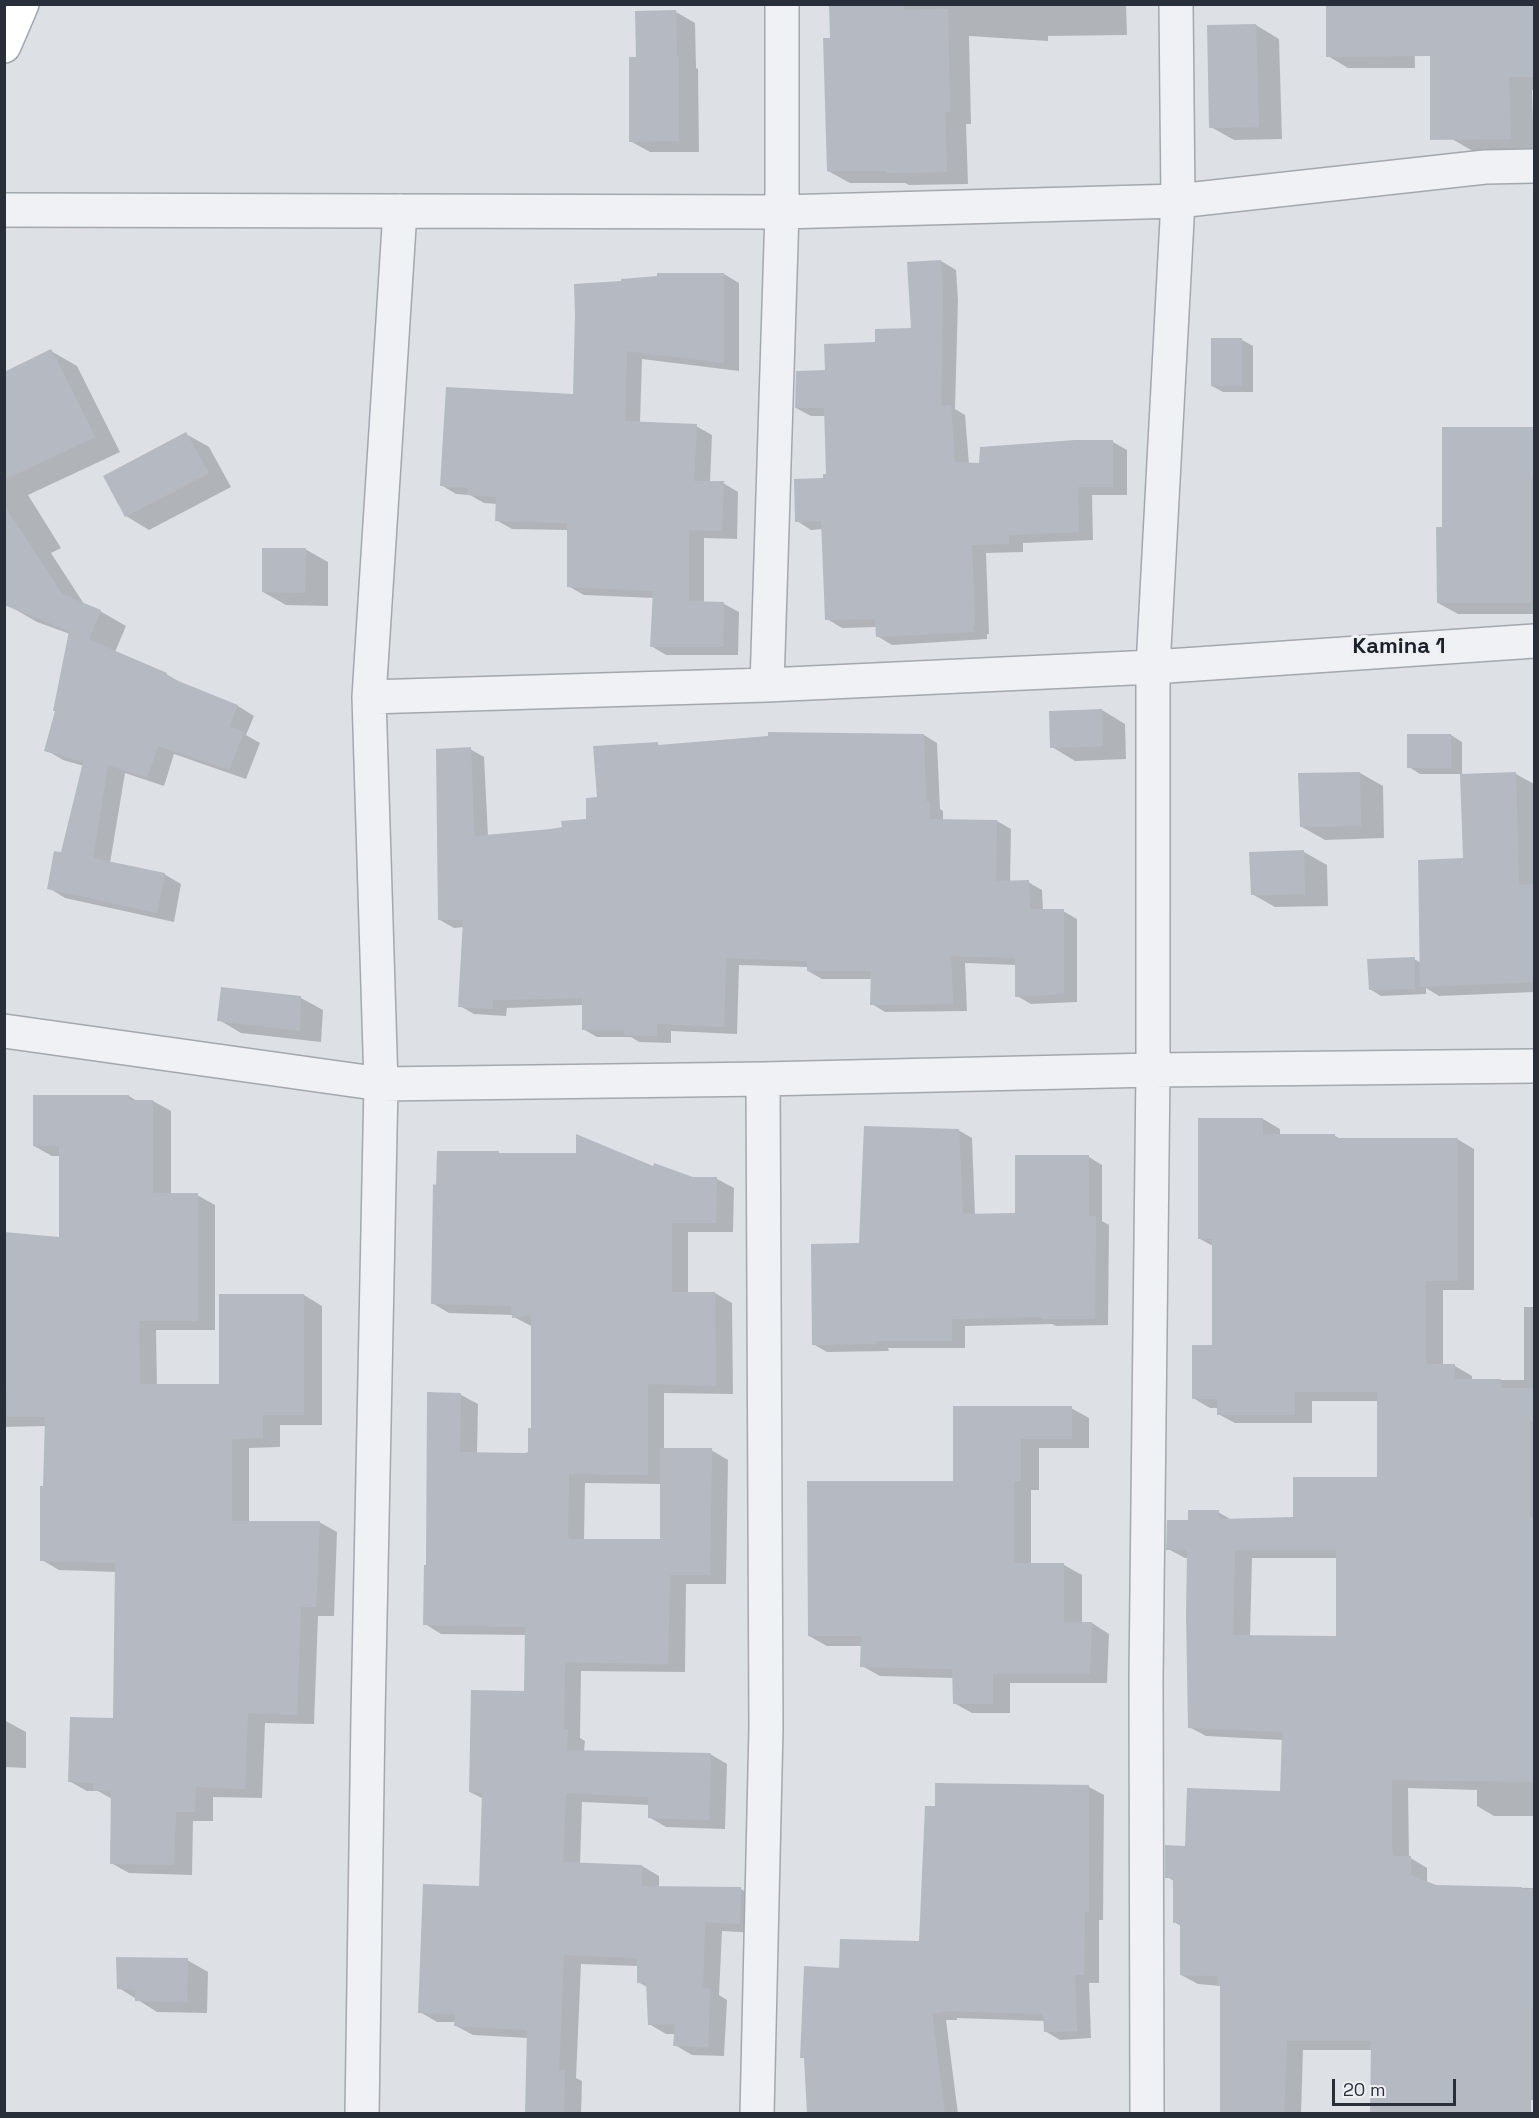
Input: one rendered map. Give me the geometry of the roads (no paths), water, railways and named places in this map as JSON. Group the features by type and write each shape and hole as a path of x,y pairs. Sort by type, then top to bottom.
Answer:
{"main road":[{"path":"4,46 22,4"}],"street":[{"path":"768,685 782,212 782,4"},
{"path":"1147,2114 1146,1678 1153,1070 1153,667 1178,201 1176,4"},
{"path":"4,210 782,212 1178,201 1485,167 1534,166"},
{"path":"362,2114 381,1084 369,697 400,211"},
{"path":"369,697 768,685 1153,667 1534,641"},
{"path":"4,1031 381,1084 764,1079 1153,1070 1534,1066"},
{"path":"757,2114 766,1728 764,1079"}],"district":[{"name":"Kamina 1","path":"1399,647"}]}
